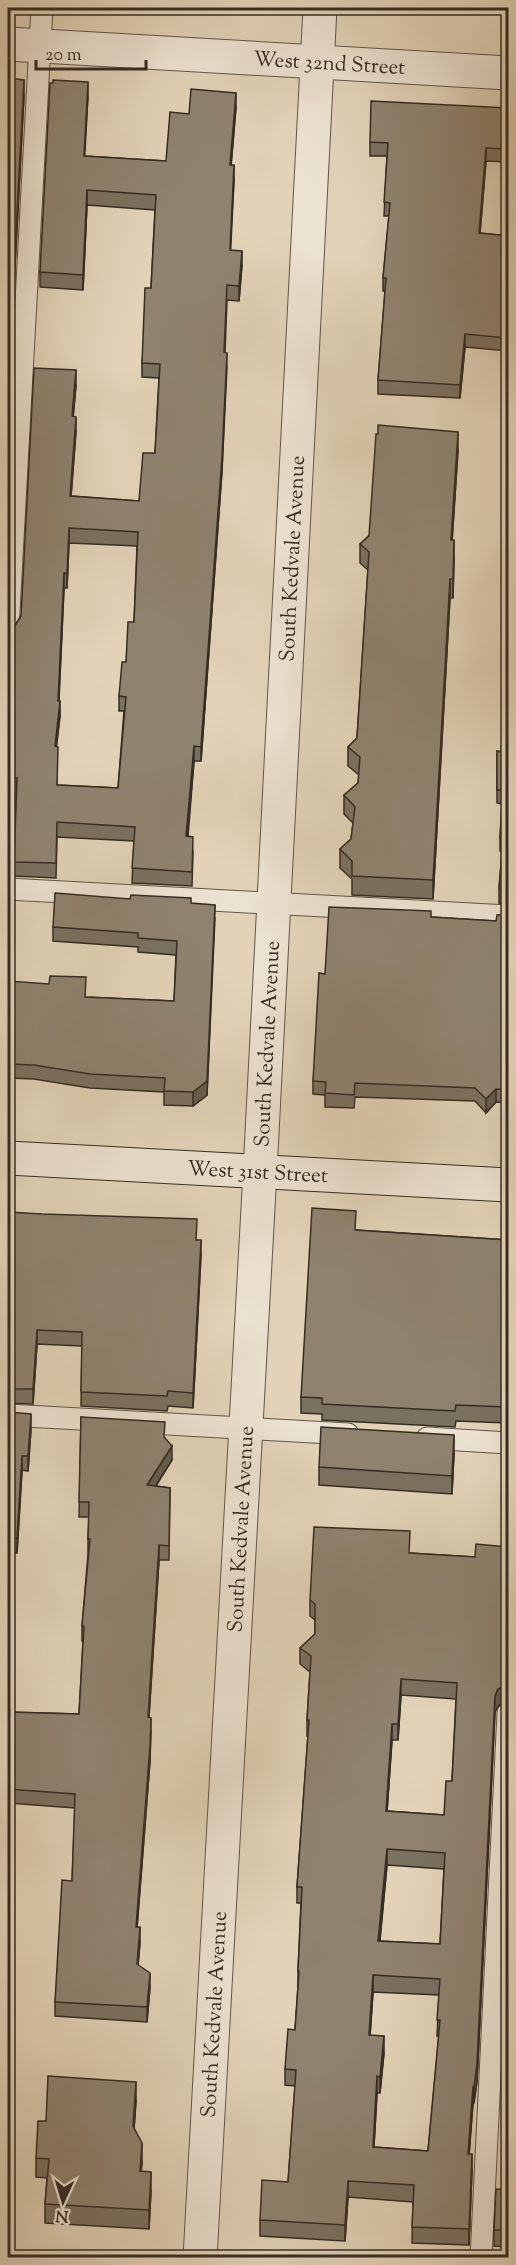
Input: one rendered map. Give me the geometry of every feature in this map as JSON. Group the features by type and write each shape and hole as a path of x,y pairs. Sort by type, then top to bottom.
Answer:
{"street":[{"name":"South Kedvale Avenue","path":"200,2258 260,1172 320,8"},
{"name":"West 32nd Street","path":"8,44 508,73"},
{"name":"West 31st Street","path":"8,1158 508,1185"}],"lane":[{"path":"8,630 42,8"},
{"path":"8,889 508,916"},
{"path":"8,1415 365,1435"},
{"path":"401,1437 508,1443"},
{"path":"482,2258 508,1713"}],"building":[{"path":"8,78 24,80 8,341"},
{"path":"53,80 88,82 84,156 166,161 170,112 189,114 191,89 236,93 230,165 234,165 230,250 242,251 239,286 227,285 224,352 227,353 222,457 201,747 194,746 186,836 193,837 192,872 132,868 135,827 57,822 56,863 14,862 17,778 8,778 8,628 14,627 21,616 34,368 76,370 72,416 76,417 70,496 139,501 143,453 155,453 160,364 142,363 145,288 151,288 156,195 87,190 83,275 40,272 50,83 53,83","holes":["69,528 138,532 134,622 128,622 126,662 122,662 119,696 126,697 118,788 57,785 58,747 55,746 60,701 58,701 64,573 67,573"]},
{"path":"371,101 508,108 508,149 486,148 479,233 508,236 508,338 465,334 460,385 378,380 386,278 383,278 390,203 384,202 388,143 370,142"},
{"path":"378,425 458,432 451,540 454,540 453,579 450,579 433,880 352,876 352,861 340,849 351,839 355,807 344,795 358,783 360,757 348,747 357,738 369,552 360,544 369,536"},
{"path":"506,550 508,550 508,588 503,588"},
{"path":"508,601 508,640 506,640"},
{"path":"505,701 508,701 508,891 499,889 503,838 500,838 503,790 497,790 497,751 501,752"},
{"path":"55,893 130,899 131,895 191,898 191,903 215,905 207,1081 193,1092 164,1091 165,1078 90,1074 34,1065 8,1064 8,981 49,984 50,976 86,977 85,997 174,1001 177,941 138,938 138,933 53,927"},
{"path":"329,907 431,911 431,917 496,921 497,915 508,914 508,1090 496,1089 486,1099 475,1088 355,1083 354,1095 325,1093 326,1082 313,1081 319,973 325,974"},
{"path":"312,1208 356,1211 355,1230 508,1240 508,1407 456,1405 455,1411 322,1404 322,1398 301,1397"},
{"path":"8,1212 197,1219 196,1240 201,1240 193,1393 168,1391 167,1396 81,1392 82,1332 37,1330 33,1389 8,1389"},
{"path":"8,1412 31,1414 28,1456 22,1456 17,1538 12,1538 8,1604"},
{"path":"81,1417 165,1422 164,1437 172,1446 147,1485 170,1488 169,1546 159,1545 148,1717 151,1718 150,1746 136,1927 140,1927 137,1964 150,1973 147,2007 55,2002 62,1880 72,1881 75,1794 8,1789 8,1712 79,1714 84,1626 82,1626 90,1539 88,1539 89,1502 79,1502"},
{"path":"321,1427 454,1435 452,1476 319,1467"},
{"path":"314,1527 410,1531 409,1553 475,1557 476,1544 508,1547 508,1684 498,1689 495,1696 477,2064 468,2154 472,2154 469,2229 412,2227 414,2185 348,2181 345,2225 260,2220 262,2180 288,2182 296,2070 285,2069 288,2029 295,2030 299,1971 302,1887 297,1887 309,1720 307,1720 311,1656 300,1648 315,1634 315,1604 310,1600","holes":["401,1679 457,1683 452,1781 446,1781 444,1815 386,1811 392,1724 398,1724","387,1849 445,1853 440,1944 378,1941","373,1975 440,1979 437,2020 440,2020 428,2151 373,2147 377,2076 380,2077 384,2036 369,2035"]},
{"path":"508,1944 508,2066 502,2066"},
{"path":"48,2076 136,2082 133,2126 142,2143 140,2171 151,2172 149,2210 45,2204 49,2159 36,2158 38,2121 46,2121"},
{"path":"496,2189 508,2190 508,2230 494,2230"}]}
